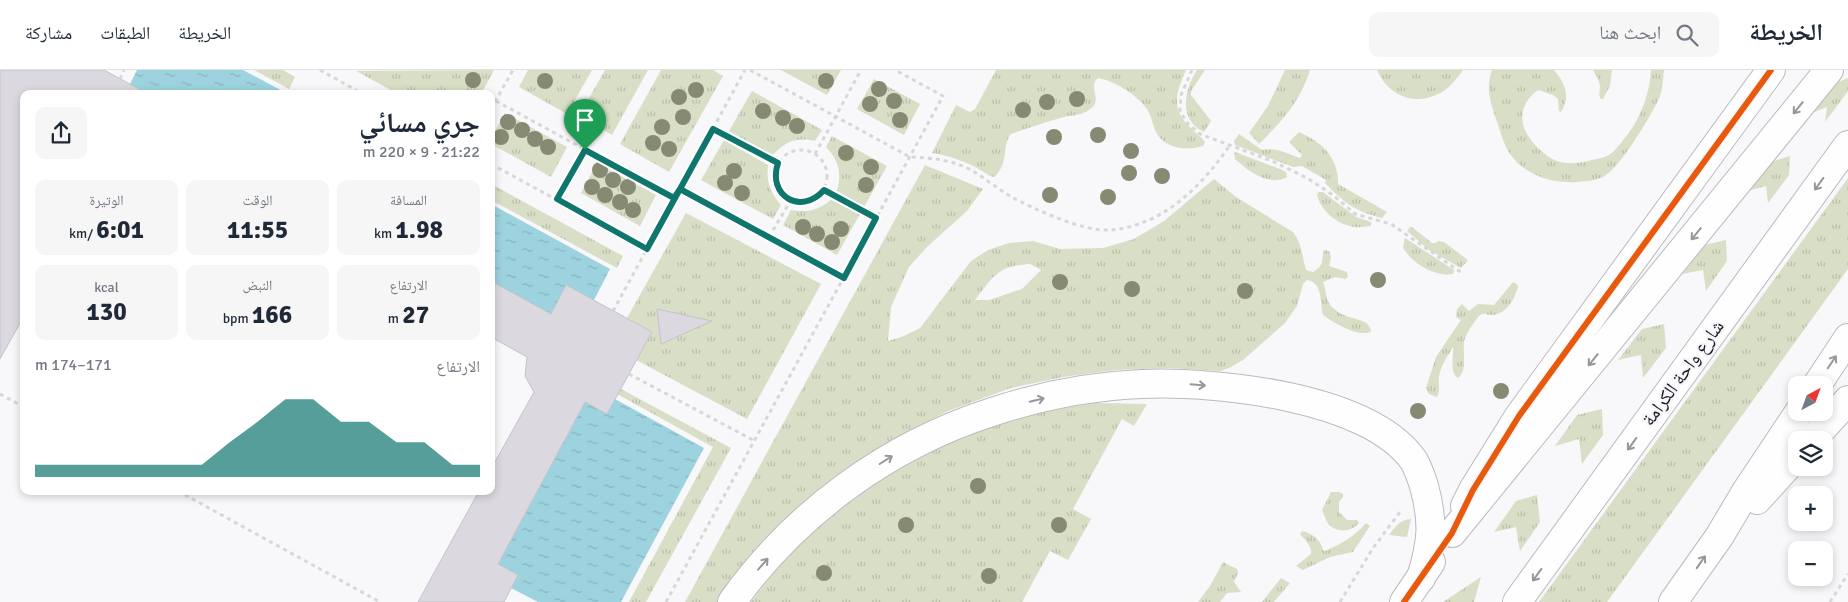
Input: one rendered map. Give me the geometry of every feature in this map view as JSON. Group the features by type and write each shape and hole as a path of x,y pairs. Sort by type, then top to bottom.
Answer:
{"main road":[{"path":"1452,533 1473,490 1519,416 1771,70"},
{"path":"1404,602 1452,533 1829,70"},
{"name":"شارع واحة الكرامة","path":"1517,602 1848,145"},
{"path":"1823,376 1848,338"},
{"path":"732,602 774,552 813,514 855,479 898,453 944,430 992,412 1040,398 1090,389 1141,384 1192,384 1251,390 1309,403 1342,413 1376,427 1390,437 1412,459 1420,472 1432,523 1431,542 1421,578"},
{"path":"1820,431 1848,400"},
{"path":"1673,602 1719,538 1747,490 1793,421"},
{"path":"1719,538 1788,466"}],"path":[{"path":"120,79 124,70"},
{"path":"320,70 356,90"},
{"path":"513,70 496,101 674,198"},
{"path":"613,311 745,70"},
{"path":"750,70 910,157 957,163 1031,207 1082,226 1108,230 1129,226 1152,218 1174,205 1197,186 1230,145"},
{"path":"815,154 861,70"},
{"path":"666,602 943,96 895,70"},
{"path":"1192,70 1181,96 1180,110 1186,122 1200,134 1272,161 1307,178 1333,195 1356,214 1391,224 1462,273"},
{"path":"713,129 778,163"},
{"path":"557,199 585,150"},
{"path":"807,151 815,154 826,166 827,182 824,190 806,202 791,200 778,188 776,172 778,163 790,152 807,151"},
{"path":"495,166 647,249"},
{"path":"680,189 844,278"},
{"path":"824,190 876,218"},
{"path":"769,237 791,200"},
{"path":"629,374 755,441"},
{"path":"0,394 20,405"},
{"path":"185,495 380,602"},
{"path":"1340,602 1373,548 1400,512"},
{"path":"1830,602 1848,574"}],"green space":[{"path":"254,70 283,70 295,77 289,89"},
{"path":"494,70 483,90 391,90 356,71"},
{"path":"528,70 592,70 567,114 519,87"},
{"path":"605,70 648,70 612,135 579,116"},
{"path":"661,70 713,70 723,76 669,172 620,144"},
{"path":"781,70 841,70 827,95"},
{"path":"996,70 1186,70 1178,94 1178,107 1184,121 1205,142 1203,146 1197,148 1178,148 1166,143 1157,134 1149,112 1138,99 1118,85 1098,78 1094,85 1096,99 1093,107 1081,114 1066,116 1011,134 1006,144 1002,166 994,177 962,161 932,153 956,105 970,112 975,109"},
{"path":"1197,70 1205,70 1191,91 1191,95 1211,121 1204,132 1190,120 1186,104 1189,86"},
{"path":"1285,70 1310,70 1296,101 1259,144 1249,133 1268,106"},
{"path":"1377,70 1463,70 1445,90 1425,98 1415,99 1397,93 1389,87 1382,80"},
{"path":"1492,70 1554,70 1564,85 1566,95 1566,101 1561,112 1559,111 1558,99 1553,95 1538,90 1526,104 1522,119 1527,134 1538,148 1554,160 1570,163 1600,158 1613,152 1633,127 1641,112 1649,87 1651,70 1664,70 1660,96 1635,140 1618,164 1603,177 1587,181 1566,182 1546,179 1527,170 1519,164 1506,147 1491,103 1489,84"},
{"path":"1593,70 1612,70 1610,86 1603,99 1600,97 1600,84"},
{"path":"1848,78 1848,91 1825,122 1827,107 1812,113 1836,83"},
{"path":"874,79 920,104 904,135 857,109"},
{"path":"752,91 822,130 815,141 791,141 772,156 729,131"},
{"path":"505,113 567,147 551,177 495,146 495,131"},
{"path":"1299,132 1315,141 1328,152 1336,166 1338,184 1387,212 1382,218 1350,205 1325,183 1326,180 1302,166 1293,167 1235,145 1234,141 1239,134 1262,150 1277,150 1300,158 1302,155 1289,142"},
{"path":"832,136 887,166 864,207 837,191 839,173 837,162 826,147"},
{"path":"724,140 768,165 770,186 774,196 781,205 773,219 701,180"},
{"path":"1235,152 1280,169 1286,172 1287,177 1273,180 1252,173 1235,159"},
{"path":"1790,156 1789,175 1768,203 1766,186 1747,191 1771,162"},
{"path":"597,163 656,195 640,226 581,193"},
{"path":"925,165 983,189 967,211 927,247 909,267 891,307 888,341 920,328 971,261 988,250 1009,243 1033,241 1060,249 1103,248 1134,239 1164,221 1214,179 1236,197 1293,232 1300,246 1306,270 1313,272 1319,267 1324,250 1329,251 1331,257 1329,266 1347,272 1348,277 1345,279 1335,277 1323,282 1328,302 1340,313 1365,322 1371,332 1359,333 1353,331 1323,315 1318,289 1316,285 1307,280 1303,284 1297,306 1285,323 1243,360 1221,371 1168,368 1115,370 1063,377 1011,388 948,411 889,441 834,479 728,587 717,602 685,602","holes":["1030,264 1041,270 1022,289 989,300 975,300 992,279 1003,270"]},
{"path":"1848,178 1848,269 1607,602 1539,602"},
{"path":"495,186 623,256 617,268 495,202"},
{"path":"1323,192 1356,217 1371,222 1371,226 1349,226 1336,220 1322,206 1317,194"},
{"path":"832,199 860,214 837,255 783,225 791,210 813,210"},
{"path":"686,213 821,284 747,419 636,360 651,332 627,318"},
{"path":"1410,227 1432,243 1444,242 1468,260 1461,268 1429,250 1407,231"},
{"path":"1405,238 1454,270 1453,274 1431,271 1418,264 1403,248"},
{"path":"1726,240 1727,261 1706,291 1703,270 1682,274 1704,245"},
{"path":"1513,282 1518,285 1510,304 1497,314 1480,315 1469,331 1464,343 1463,370 1458,378 1455,375 1452,364 1453,347 1441,369 1437,397 1429,394 1426,388 1436,357 1461,320 1456,317 1457,309 1462,304 1469,311 1478,304 1494,305"},
{"path":"1664,324 1666,348 1643,378 1641,355 1618,360 1642,329"},
{"path":"621,389 731,448 646,602 629,602 713,447 617,394"},
{"path":"1094,403 1147,404 1134,426 1122,419 1073,509 1091,519 1068,560 1050,551 1022,602 751,602 770,577 798,546 850,502 899,469 951,442 978,431 1027,416"},
{"path":"1602,409 1603,435 1582,464 1579,439 1555,446 1577,415"},
{"path":"1331,492 1343,494 1339,502 1339,512 1347,520 1357,520 1359,523 1352,529 1338,530 1327,522 1322,510"},
{"path":"1537,495 1540,522 1520,551 1516,527 1494,532 1516,501"},
{"path":"1411,519 1407,537 1389,535 1401,522"},
{"path":"1366,523 1370,526 1353,552 1330,557 1303,570 1296,566 1311,554 1309,546 1300,534 1302,531 1309,533 1315,538 1325,551 1347,540"},
{"path":"1223,562 1237,569 1238,573 1234,582 1241,592 1227,593 1220,602 1198,602 1210,586"},
{"path":"1481,577 1474,602 1443,602"},
{"path":"1281,578 1290,583 1274,602 1262,602"}],"water":[{"path":"137,70 243,70 280,90 141,90 130,84"},
{"path":"495,206 610,269 594,300 566,285 551,314 495,283"},
{"path":"615,399 704,448 621,602 538,602 511,588 518,575 498,564 585,402"}],"building":[{"path":"0,70 104,70 141,90 20,90 20,323 0,359"},
{"path":"495,283 551,314 566,285 652,332 607,414 585,402 498,564 518,575 504,602 418,602 477,495 495,495 495,462 534,392 525,376 527,357 495,339"},
{"path":"657,309 712,321 661,344"}],"cycle path":[{"path":"1404,602 1452,533 1473,490 1519,416 1771,70"}],"route":[{"path":"585,150 557,199 647,249 674,198 713,129 778,163 776,180 778,188 791,200 806,202 824,190 876,218 844,278 680,189 674,198 585,150"}]}
